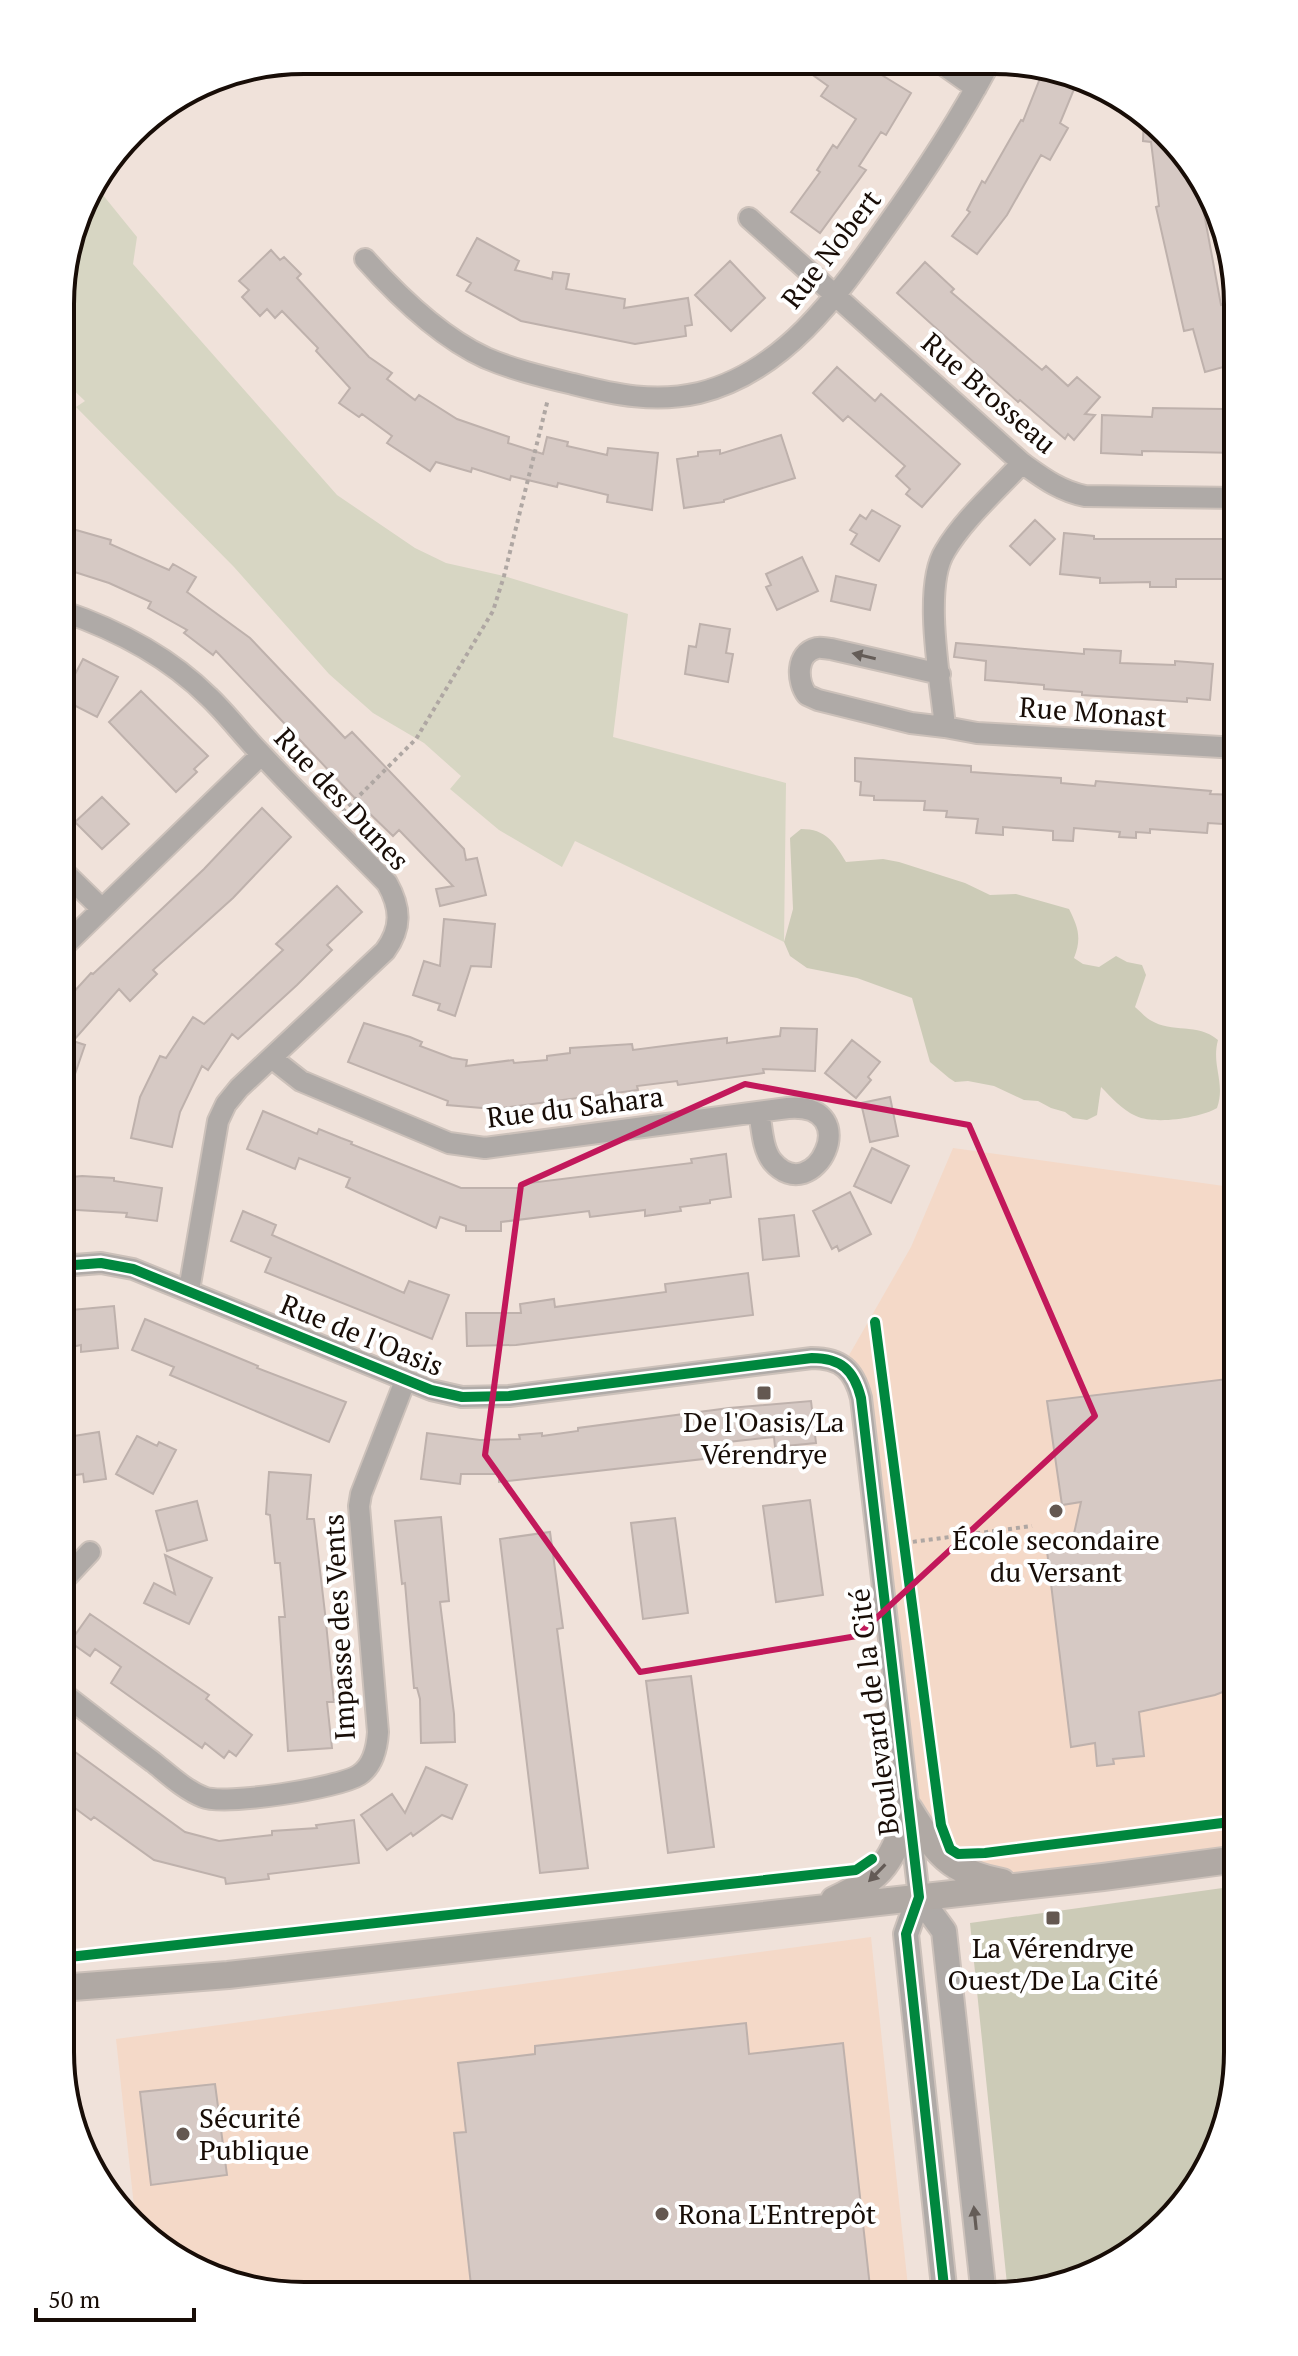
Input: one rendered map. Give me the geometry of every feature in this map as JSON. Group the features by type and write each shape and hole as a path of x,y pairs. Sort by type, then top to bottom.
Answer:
{"main road":[{"path":"909,1809 931,1845 953,1866 982,1879 1021,1886"},
{"path":"815,1908 876,1876 897,1846 909,1809"},
{"path":"74,1987 228,1975 1224,1861"},
{"path":"74,2001 228,1975"}],"street":[{"path":"956,74 976,88"},
{"name":"Rue Nobert","path":"365,259 461,345 507,366 633,398 673,397 725,385 769,361 836,297 937,156 984,74"},
{"name":"Rue Brosseau","path":"749,218 1022,463 1067,493 1085,496 1224,498"},
{"path":"945,727 934,600 937,566 954,538 1022,463"},
{"name":"Rue des Dunes","path":"74,616 133,642 185,676 209,697 261,755 387,883 395,898 398,926 385,951 239,1088 226,1104 218,1121 189,1290"},
{"name":"Rue Monast","path":"940,674 816,648 801,664 798,676 807,695 818,700 911,723 1006,735 1224,747"},
{"path":"74,936 261,755"},
{"path":"74,882 101,908"},
{"name":"Rue du Sahara","path":"273,1059 301,1081 449,1143 466,1147 485,1148 759,1112"},
{"name":"Rue de l'Oasis","path":"74,1265 117,1265 189,1290 405,1381 441,1393 481,1398 812,1358 844,1364"},
{"name":"Boulevard de la Cité","path":"844,1364 853,1374 861,1398 919,1897 906,1934 943,2282"},
{"name":"Impasse des Vents","path":"74,1702 160,1768 205,1798 231,1800 332,1786 358,1776 368,1767 378,1744 378,1732 359,1506 405,1381"},
{"path":"74,1569 90,1552"},
{"name":"Boulevard de la Cité","path":"919,1897 944,1931 982,2282"}],"path":[{"path":"330,825 416,739 493,611 553,380"},
{"path":"878,1546 1032,1526"},
{"path":"902,1528 906,1558"}],"highlighted area":[{"path":"745,1084 969,1125 1095,1416 857,1636 640,1672 485,1455 521,1185"}],"shaded area":[{"name":"École secondaire du Versant","path":"953,1148 1224,1186 1224,1860 982,1879 909,1809 861,1398 844,1364 911,1247"},
{"path":"871,1937 908,2282 304,2282 244,2274 189,2251 164,2234 134,2207 116,2039"}],"green space":[{"path":"102,194 137,237 133,264 337,495 415,548 446,563 504,576 628,614 613,737 786,783 784,942 575,841 562,867 499,830 450,789 461,776 424,743 373,713 329,674 234,567 76,407 85,401 74,390 76,274 86,230"},
{"path":"801,829 823,834 846,862 883,859 899,862 965,883 990,895 1016,894 1069,909 1078,933 1074,958 1083,964 1099,967 1116,956 1142,965 1146,975 1135,1007 1159,1024 1202,1031 1218,1040 1216,1058 1220,1090 1217,1108 1177,1119 1144,1119 1126,1110 1101,1087 1097,1115 1087,1120 1073,1118 1038,1101 1024,1100 994,1086 955,1082 949,1078 930,1062 912,998 857,978 807,968 790,956 784,942 793,909 790,838"},
{"path":"1224,1888 1224,2067 1216,2112 1193,2167 1157,2215 1122,2243 1068,2270 1024,2280 1007,2281 970,1923"}],"building":[{"path":"811,74 880,74 911,93 886,135 881,132 859,166 866,170 820,233 791,212 820,172 817,170 833,145 837,148 856,119 821,96 828,86"},
{"path":"1040,78 1074,89 1060,123 1068,128 1050,160 1041,155 1007,215 977,254 952,236 970,212 967,210 982,181 985,183 1023,121"},
{"path":"1143,129 1167,152 1185,176 1203,210 1221,305 1224,304 1224,367 1205,372 1193,329 1184,331 1156,207 1159,206 1151,142 1143,141"},
{"path":"477,238 519,261 515,270 552,279 553,272 569,274 566,289 625,299 624,308 688,298 692,325 685,326 686,336 635,344 521,321 466,291 471,283 457,275"},
{"path":"271,250 280,260 284,257 301,274 297,278 369,357 392,373 387,379 415,400 419,395 457,419 509,437 508,443 543,454 547,437 568,442 567,446 607,455 608,448 658,453 652,510 607,502 608,495 558,483 557,487 511,476 510,480 472,468 471,472 436,462 430,471 387,443 392,436 362,414 359,417 339,403 350,388 316,351 318,348 282,311 275,318 267,309 260,316 242,297 249,290 239,281"},
{"path":"730,261 765,298 731,331 695,295"},
{"path":"925,262 954,289 951,292 1042,370 1046,366 1068,386 1077,377 1100,397 1085,414 1095,415 1074,440 1068,434 1065,439 1020,400 1018,402 897,293"},
{"path":"837,367 875,401 881,394 960,464 922,507 906,494 910,489 896,476 905,466 848,416 843,421 813,393"},
{"path":"1153,408 1223,409 1224,453 1101,453 1102,415 1152,417"},
{"path":"781,435 795,478 724,502 684,508 677,459 698,456 698,452 720,450 720,454"},
{"path":"872,510 900,526 879,561 851,544 857,534 850,530 860,515 866,519"},
{"path":"1035,520 1055,539 1030,565 1010,546"},
{"path":"74,529 111,540 110,544 169,570 173,564 196,577 187,592 250,638 345,738 352,732 464,849 466,860 477,858 486,895 440,906 436,889 453,886 399,830 393,836 366,810 216,651 213,655 184,633 187,630 148,608 151,602 74,572"},
{"path":"1064,533 1094,536 1094,539 1224,539 1224,579 1176,579 1176,587 1150,587 1150,582 1100,583 1100,578 1060,574"},
{"path":"802,557 818,591 777,610 766,587 771,585 766,574"},
{"path":"836,576 876,585 870,610 831,601"},
{"path":"700,624 730,629 726,653 733,654 728,682 685,674 689,646 696,647"},
{"path":"956,643 1084,654 1084,649 1121,651 1120,663 1175,665 1175,661 1213,664 1210,700 1187,698 1187,702 1082,695 1082,692 1044,689 1044,685 985,680 986,661 954,657"},
{"path":"83,659 118,677 97,717 74,705 74,676"},
{"path":"141,691 208,756 194,769 197,772 176,792 109,722"},
{"path":"855,758 971,766 971,772 1061,778 1061,783 1095,786 1096,781 1211,791 1210,794 1224,794 1224,824 1208,823 1207,833 1150,829 1150,833 1136,832 1136,838 1119,837 1120,832 1074,828 1073,841 1053,840 1053,831 1003,827 1003,835 976,833 978,819 946,817 947,811 924,810 925,801 874,800 874,796 860,795 861,782 855,781"},
{"path":"102,797 129,824 102,849 75,822"},
{"path":"262,808 291,837 233,898 153,970 157,974 130,1001 119,989 74,1040 74,992 204,869"},
{"path":"337,886 362,912 327,945 332,950 297,985 238,1039 232,1034 208,1070 202,1066 180,1112 172,1147 131,1138 140,1097 160,1056 166,1058 193,1017 204,1024 283,950 276,944"},
{"path":"444,919 495,924 491,967 471,966 455,1016 438,1010 440,1004 413,995 424,961 440,966"},
{"path":"364,1023 410,1037 422,1042 420,1046 452,1058 467,1060 466,1066 513,1060 514,1063 547,1060 547,1056 570,1053 570,1048 632,1044 633,1050 727,1038 727,1043 780,1036 781,1028 817,1029 815,1071 763,1069 764,1073 678,1085 677,1081 637,1086 638,1090 494,1109 447,1105 448,1101 348,1062"},
{"path":"852,1040 880,1062 868,1077 871,1080 856,1098 825,1073"},
{"path":"74,1041 85,1045 74,1077"},
{"path":"890,1097 898,1136 870,1142 861,1103"},
{"path":"263,1111 317,1134 319,1129 461,1188 522,1188 521,1184 692,1163 691,1159 726,1154 731,1197 680,1207 681,1211 645,1216 645,1210 590,1217 589,1211 501,1222 501,1231 466,1231 466,1226 440,1217 436,1228 346,1187 350,1178 299,1158 295,1169 247,1149"},
{"path":"872,1148 909,1166 891,1203 854,1186"},
{"path":"74,1177 114,1178 114,1181 162,1188 157,1221 126,1217 127,1213 74,1210"},
{"path":"850,1192 871,1234 839,1251 837,1246 832,1249 813,1211"},
{"path":"243,1211 276,1225 272,1235 404,1293 409,1281 449,1295 432,1339 265,1272 271,1258 231,1241"},
{"path":"794,1215 799,1256 763,1260 759,1219"},
{"path":"748,1273 753,1315 516,1345 467,1346 466,1313 521,1313 520,1304 554,1299 555,1307 666,1292 665,1284"},
{"path":"114,1306 118,1348 81,1352 81,1345 74,1346 74,1310"},
{"path":"145,1319 257,1368 346,1402 329,1442 170,1375 174,1367 132,1350"},
{"path":"1224,1379 1224,1691 1139,1712 1144,1756 1113,1759 1114,1764 1097,1766 1095,1743 1071,1747 1047,1551 1071,1547 1081,1502 1062,1505 1047,1401"},
{"path":"811,1401 816,1443 775,1447 774,1437 719,1443 721,1457 499,1482 499,1474 461,1474 460,1484 421,1479 427,1433 480,1440 520,1439 519,1435 542,1433 542,1436 578,1431 578,1428 729,1408"},
{"path":"99,1432 106,1479 84,1482 83,1474 74,1475 74,1436"},
{"path":"137,1436 157,1446 159,1442 176,1450 153,1494 116,1474"},
{"path":"269,1472 311,1475 307,1519 314,1519 325,1613 334,1702 327,1702 332,1748 288,1751 279,1617 285,1617 280,1563 275,1563 270,1515 266,1514"},
{"path":"810,1500 823,1595 776,1602 763,1506"},
{"path":"197,1501 207,1540 167,1551 156,1511"},
{"path":"441,1517 449,1601 440,1602 455,1742 421,1743 420,1699 417,1688 414,1688 405,1583 402,1584 395,1521"},
{"path":"675,1518 688,1613 643,1619 631,1523"},
{"path":"550,1532 563,1628 557,1629 588,1868 540,1873 500,1539"},
{"path":"165,1555 212,1578 189,1624 144,1603 154,1583 175,1594"},
{"path":"90,1614 209,1695 206,1699 252,1735 236,1756 229,1751 224,1758 205,1743 202,1748 111,1683 121,1667 95,1649 90,1656 74,1645 74,1636"},
{"path":"691,1676 714,1847 668,1853 646,1681"},
{"path":"74,1751 185,1832 219,1841 354,1820 359,1863 268,1874 269,1879 226,1884 225,1878 154,1860 94,1817 91,1820 74,1807"},
{"path":"426,1767 467,1785 452,1819 442,1815 387,1850 361,1815 392,1794 405,1813"},
{"name":"Rona L'Entrepôt","path":"746,2023 749,2054 843,2043 869,2282 471,2282 454,2133 466,2132 458,2063 535,2054 535,2046"},
{"name":"Sécurité Publique","path":"215,2084 227,2175 151,2185 140,2092"}],"cycle path":[{"path":"74,1265 101,1263 133,1269 431,1390 462,1397 509,1396 812,1358 831,1360 850,1373 861,1398 919,1897 906,1934 943,2282"},
{"path":"875,1322 941,1825 950,1849 958,1854 985,1853 1224,1823"},
{"path":"74,1956 856,1870 872,1859"}],"place":[{"name":"De l'Oasis/La Vérendrye","path":"764,1393"},
{"name":"École secondaire du Versant","path":"1056,1511"},
{"name":"La Vérendrye Ouest/De La Cité","path":"1053,1918"},
{"name":"Sécurité Publique","path":"183,2134"},
{"name":"Rona L'Entrepôt","path":"662,2214"}]}
